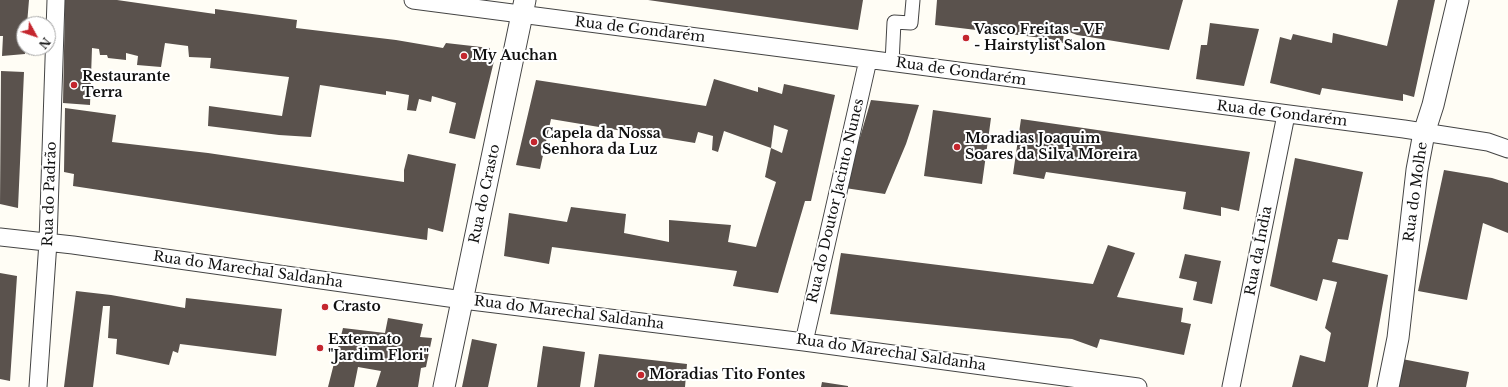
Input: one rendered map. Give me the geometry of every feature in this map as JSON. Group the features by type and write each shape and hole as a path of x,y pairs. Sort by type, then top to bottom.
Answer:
{"street":[{"name":"Rua do Padrão","path":"38,387 48,242 56,0"},
{"name":"Rua de Gondarém","path":"413,0 524,7 868,60 1488,142 1508,149"},
{"path":"892,63 894,22 911,23 913,0"},
{"name":"Rua do Molhe","path":"1388,387 1398,338 1417,170 1424,133 1458,0"},
{"name":"Rua do Crasto","path":"444,387 524,7"},
{"name":"Rua do Doutor Jacinto Nunes","path":"804,342 868,60"},
{"name":"Rua da Índia","path":"1231,387 1286,115"},
{"name":"Rua do Marechal Saldanha","path":"0,237 48,242 463,300 804,342 1138,387"}],"building":[{"path":"0,0 29,0 28,16 16,16 16,55 2,56 3,36 0,36"},
{"path":"65,0 117,0 215,14 215,9 297,20 296,28 396,40 443,48 446,43 490,48 489,59 494,61 475,139 449,133 456,103 432,96 431,102 419,99 416,111 407,110 409,95 386,91 386,95 320,85 311,137 279,135 208,126 209,106 282,116 289,77 210,68 211,58 189,57 188,46 165,43 161,67 137,65 138,56 126,53 126,60 108,58 107,55 100,55 99,49 92,48 90,105 63,103"},
{"path":"648,0 863,0 858,30"},
{"path":"937,0 1183,0 1169,50 1077,35 1064,30 1063,43 1051,39 935,25"},
{"path":"1398,0 1435,0 1414,97 1403,94 1403,101 1322,88 1320,95 1270,83 1280,37 1291,40 1293,34 1332,43 1333,33 1387,46"},
{"path":"1210,23 1259,29 1244,86 1196,79 1201,45 1207,45"},
{"path":"1,71 24,72 18,208 0,204"},
{"path":"714,79 758,92 758,87 782,94 784,84 835,95 811,201 805,201 778,293 733,286 737,271 552,247 549,264 504,256 509,213 567,222 571,207 626,214 624,233 669,242 669,220 731,225 728,242 756,247 776,182 765,177 771,148 724,131 718,152 712,150 713,136 698,132 695,143 551,119 540,169 516,165 536,80 706,106","holes":["774,125 788,130 782,153 771,148"]},
{"path":"871,100 919,105 906,144 885,194 845,188"},
{"path":"65,108 116,115 112,142 208,153 404,182 404,170 408,154 456,164 443,232 428,228 427,240 73,186 74,174 64,172"},
{"name":"Moradias Joaquim Soares da Silva Moreira","path":"933,110 991,118 982,184 924,176"},
{"path":"1021,119 1250,152 1239,211 1221,207 1221,216 1183,209 1186,192 1046,172 1044,179 1013,174"},
{"path":"1295,158 1363,172 1348,240 1338,239 1332,262 1388,275 1368,387 1292,387 1300,355 1325,362 1331,333 1325,328 1337,282 1323,279 1317,301 1270,286"},
{"path":"1444,170 1492,178 1508,183 1508,233 1483,223 1467,300 1418,291"},
{"path":"1108,245 1135,253 1117,297 1183,308 1181,322 1191,324 1184,355 1100,339 1097,348 1072,339 830,314 841,253 1093,284"},
{"path":"1185,254 1221,261 1212,304 1193,300 1197,282 1179,278"},
{"path":"0,273 17,276 10,381 0,379"},
{"path":"76,291 111,295 185,308 186,298 282,309 276,356 180,344 178,353 173,351 169,365 116,354 117,339 108,338 110,306 103,306 93,387 64,387"},
{"path":"388,318 423,324 420,337 432,338 426,367 421,368 418,387 376,387 381,371 358,367 354,387 328,387 343,328 385,333"},
{"path":"472,339 497,344 488,387 462,387"},
{"path":"543,346 585,352 580,387 537,387"},
{"name":"Moradias Tito Fontes","path":"599,354 687,364 685,387 594,387"},
{"path":"1402,359 1469,372 1466,387 1396,387"},
{"path":"822,382 848,386 848,387 821,387"}],"place":[{"name":"Vasco Freitas - VF - Hairstylist Salon","path":"966,38"},
{"name":"My Auchan","path":"464,56"},
{"name":"Restaurante Terra","path":"74,85"},
{"name":"Capela da Nossa Senhora da Luz","path":"534,142"},
{"name":"Moradias Joaquim Soares da Silva Moreira","path":"957,147"},
{"name":"Crasto","path":"325,307"},
{"name":"Externato \"Jardim Flori\"","path":"320,348"},
{"name":"Moradias Tito Fontes","path":"641,375"}]}
